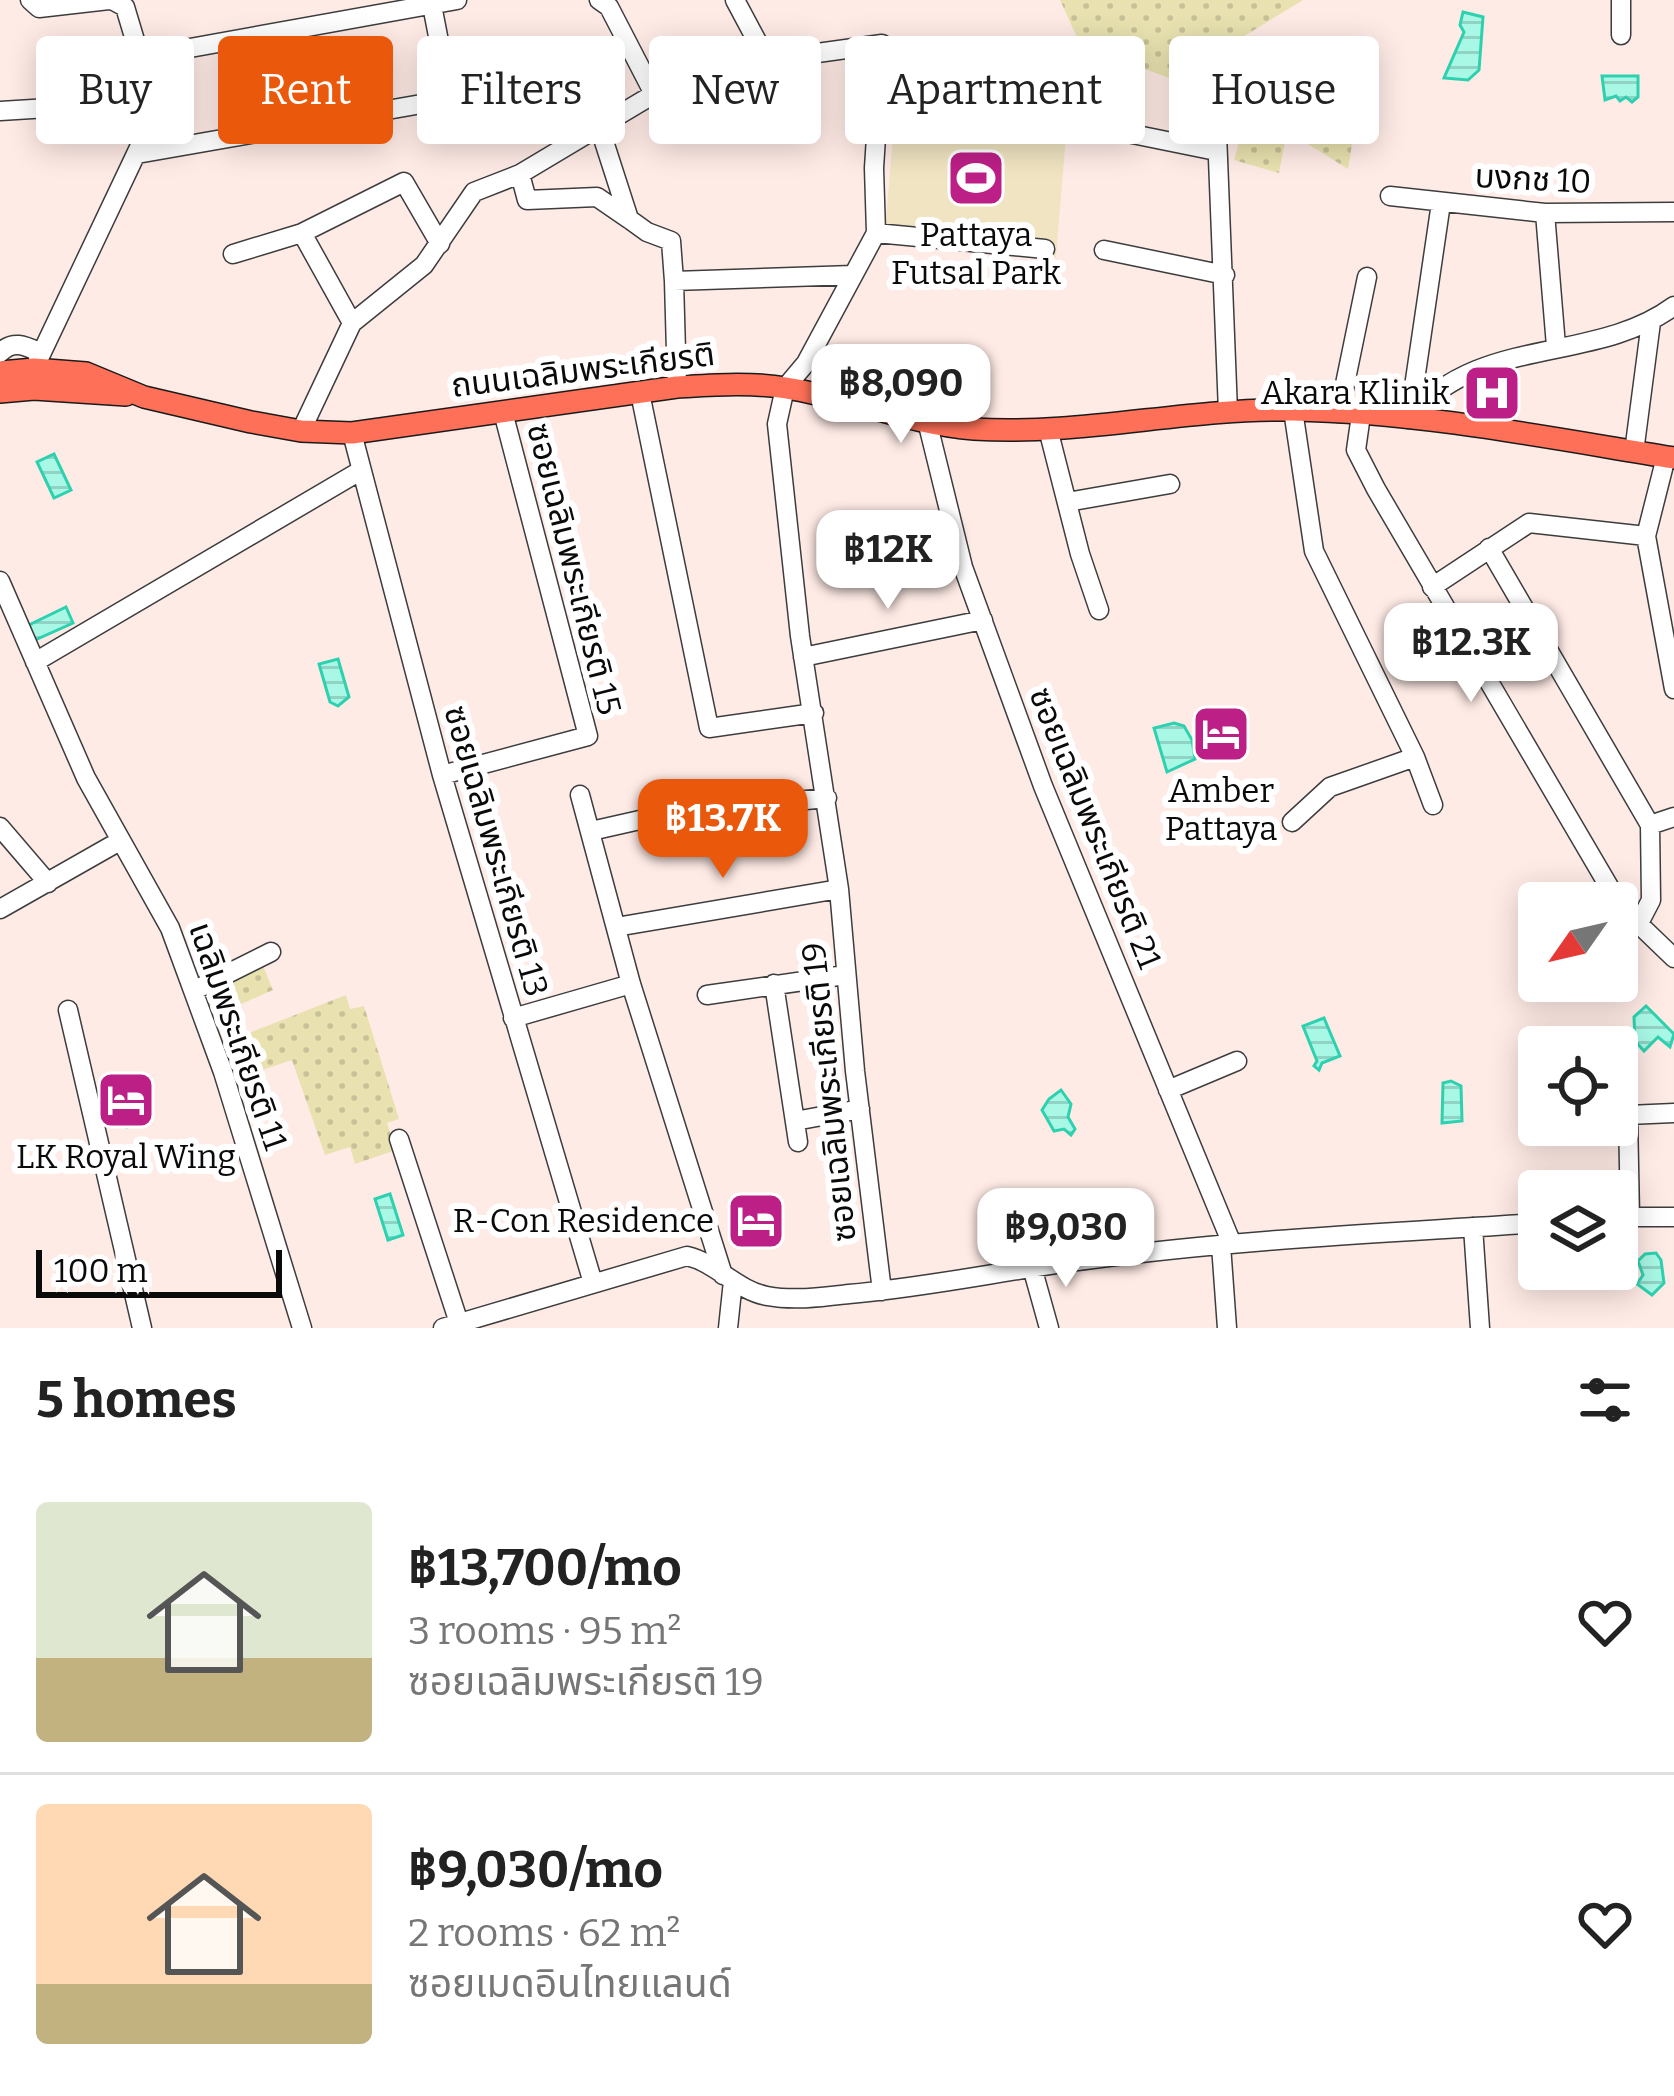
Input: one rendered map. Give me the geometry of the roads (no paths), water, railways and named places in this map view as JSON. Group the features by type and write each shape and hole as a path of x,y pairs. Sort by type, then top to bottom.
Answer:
{"main road":[{"name":"ถนนเฉลิมพระเกียรติ","path":"1,370 37,361 86,373 144,397"},
{"name":"ถนนเฉลิมพระเกียรติ","path":"1,370 34,389 144,397 302,431 352,433 727,384 785,388 928,424 976,429 1048,429 1293,410 1409,419 1670,458"}],"street":[{"path":"30,0 39,8 116,0 131,36"},
{"path":"194,47 457,0"},
{"path":"599,0 608,7 649,85"},
{"path":"735,0 754,36"},
{"path":"1621,0 1622,34"},
{"path":"431,2 438,36"},
{"path":"785,388 806,363 876,233 874,168 882,44 821,52"},
{"path":"136,154 417,104"},
{"path":"0,111 36,109"},
{"path":"1145,137 1216,151"},
{"path":"37,361 141,144"},
{"path":"302,431 352,323 424,265 474,192 520,174 570,144"},
{"path":"605,144 629,219"},
{"path":"1216,144 1228,412"},
{"path":"520,174 526,200 597,197 647,232 671,242 677,387"},
{"path":"233,254 302,233 404,182 440,244"},
{"name":"บงกช 10","path":"1390,196 1545,213 1674,212"},
{"path":"1409,419 1441,203"},
{"path":"1545,213 1556,346"},
{"path":"302,233 352,323"},
{"path":"876,233 1045,249"},
{"path":"1104,250 1225,275"},
{"path":"674,281 853,275"},
{"path":"1367,277 1350,414 1356,450 1606,882"},
{"path":"1409,419 1430,394 1493,363 1619,334 1651,322 1674,306"},
{"path":"1634,452 1651,322"},
{"name":"ซอยเฉลิมพระเกียรติ 19","path":"785,388 777,424 803,657 838,889 882,1292"},
{"path":"640,393 709,728 814,713"},
{"path":"1293,410 1314,550 1415,757 1433,805"},
{"name":"ซอยเฉลิมพระเกียรติ 15","path":"442,775 588,736 503,412"},
{"name":"ซอยเฉลิมพระเกียรติ 21","path":"928,424 963,567 1060,832 1227,1245 1227,1328"},
{"path":"1048,429 1100,610"},
{"name":"ซอยเฉลิมพระเกียรติ 13","path":"352,433 442,775 592,1283"},
{"path":"1670,458 1646,536 1667,614 1674,689"},
{"path":"34,662 360,471"},
{"path":"1067,502 1170,484"},
{"path":"1432,586 1490,548 1527,516 1646,536"},
{"path":"1490,548 1650,825 1651,900 1638,925 1674,958"},
{"name":"เฉลิมพระเกียรติ 11","path":"0,581 86,778 170,928 195,990 302,1328"},
{"path":"803,657 983,620"},
{"path":"1292,822 1330,788 1415,757"},
{"path":"580,795 631,984 728,1278 728,1328"},
{"path":"591,831 671,813 826,798"},
{"path":"1650,825 1674,817"},
{"path":"0,827 48,883"},
{"path":"0,909 118,842"},
{"path":"616,927 838,889"},
{"path":"195,990 271,952"},
{"path":"706,995 845,975"},
{"path":"513,1018 631,984"},
{"path":"773,984 798,1142"},
{"path":"68,1010 142,1328"},
{"path":"1168,1090 1238,1061"},
{"path":"795,1120 860,1109"},
{"path":"1626,1170 1628,1114 1674,1113"},
{"path":"399,1139 451,1326 687,1256 706,1261 728,1278 770,1297 809,1298 1227,1245 1518,1224"},
{"path":"1638,1217 1674,1217"},
{"path":"1473,1227 1480,1328"},
{"path":"1032,1268 1049,1328"}],"water":[{"path":"1463,12 1483,17 1479,70 1468,80 1444,78 1464,32 1460,25"},
{"path":"1602,76 1638,76 1638,97 1632,102 1616,96 1605,100"},
{"path":"54,454 71,490 54,498 37,462"},
{"path":"66,607 73,623 35,640 29,625"},
{"path":"338,659 349,697 338,706 330,702 319,664"},
{"path":"1174,723 1184,726 1195,759 1167,772 1154,728"},
{"path":"1646,1006 1674,1034 1670,1047 1658,1037 1644,1051 1638,1044 1634,1017"},
{"path":"1324,1018 1340,1056 1322,1063 1319,1070 1303,1026"},
{"path":"127,1080 144,1120 127,1127 108,1084"},
{"path":"1443,1083 1461,1086 1462,1121 1442,1123"},
{"path":"1061,1090 1071,1104 1068,1117 1075,1129 1071,1135 1064,1129 1054,1131 1042,1110"},
{"path":"390,1194 403,1235 388,1240 375,1199"},
{"path":"1656,1253 1661,1260 1664,1283 1652,1295 1638,1285 1643,1275 1638,1261"}],"place":[{"name":"Pattaya Futsal Park","path":"976,178"},
{"name":"Akara Klinik","path":"1492,393"},
{"name":"Amber Pattaya","path":"1221,734"},
{"name":"LK Royal Wing","path":"126,1100"},
{"name":"R-Con Residence","path":"756,1221"}]}
